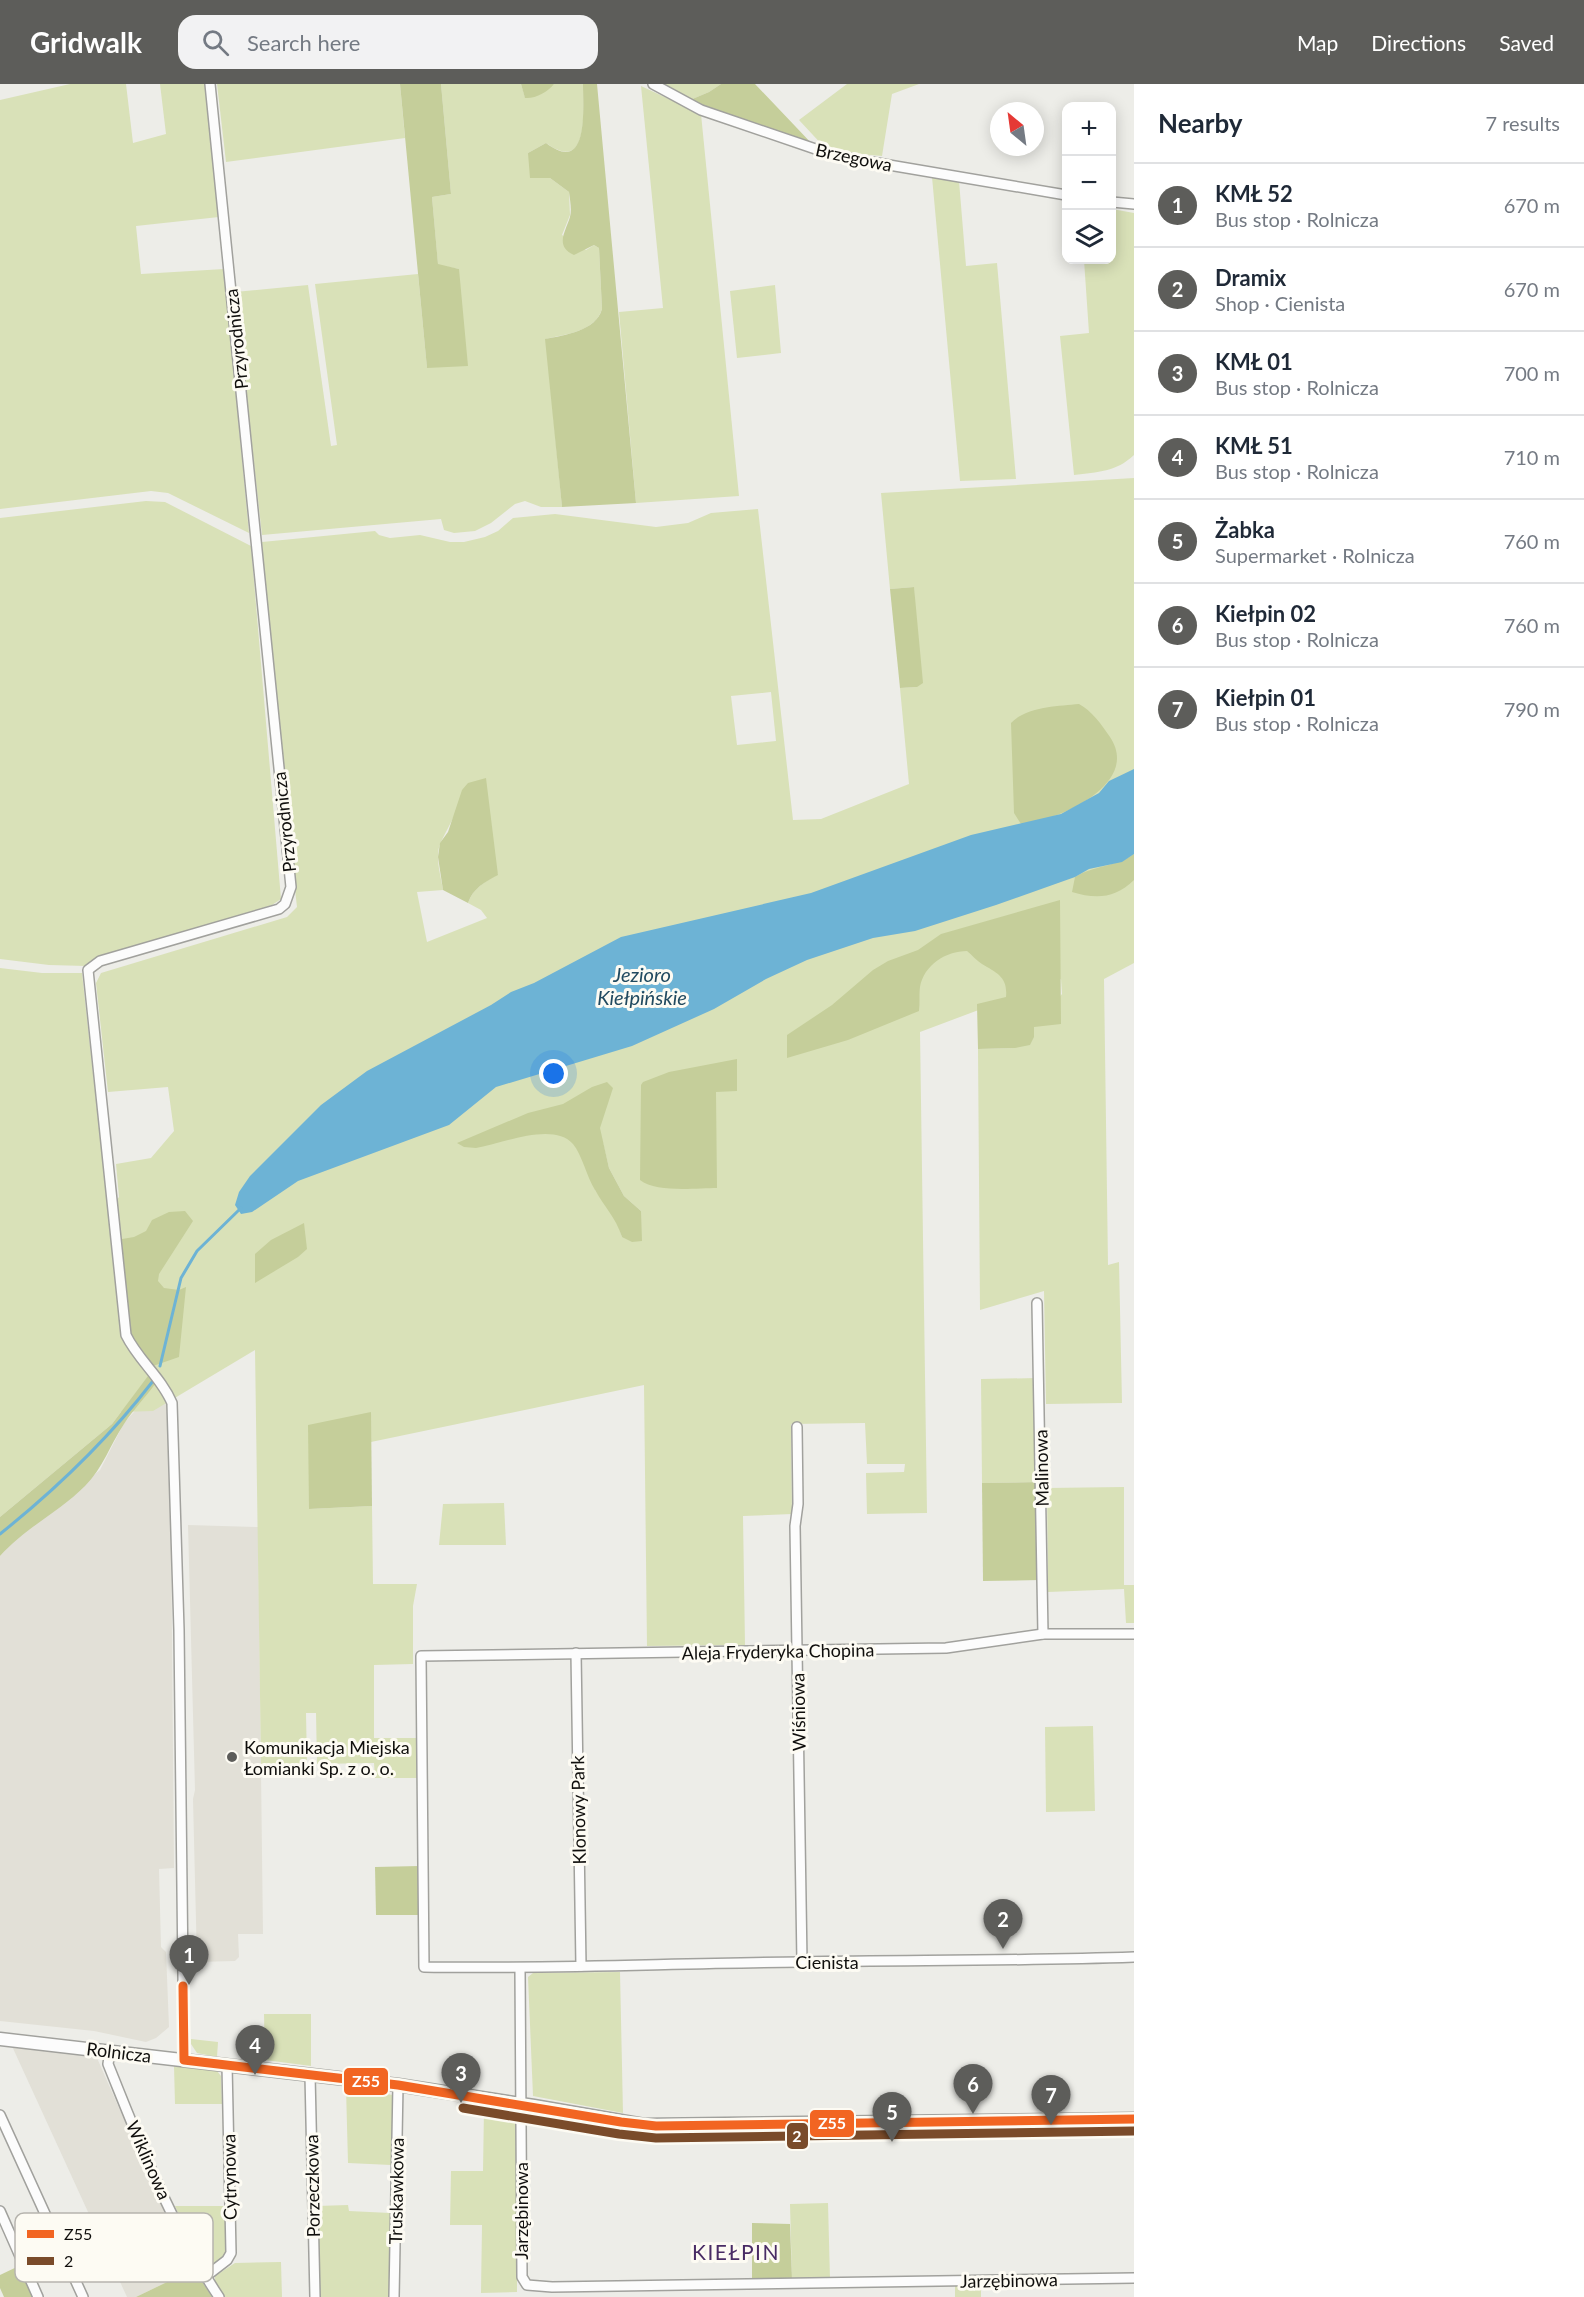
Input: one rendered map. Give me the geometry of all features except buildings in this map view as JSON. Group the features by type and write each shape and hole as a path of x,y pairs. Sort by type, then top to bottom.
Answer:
{"street":[{"name":"Przyrodnicza","path":"184,2060 179,1630 172,1403 162,1384 126,1335 88,970 100,961 279,909 285,904 291,887 210,84"},
{"name":"Brzegowa","path":"653,84 701,110 836,156 1062,194"},
{"path":"1116,202 1134,204"},
{"name":"Malinowa","path":"1037,1303 1043,1634"},
{"name":"Wiśniowa","path":"796,1426 798,1504 795,1526 802,1962"},
{"name":"Aleja Fryderyka Chopina","path":"421,1656 946,1648 1043,1634 1134,1634"},
{"name":"Klonowy Park","path":"576,1653 581,1966"},
{"name":"Cienista","path":"421,1656 424,1967 520,1969 581,1966 1134,1957"},
{"path":"520,1969 521,2104"},
{"name":"Rolnicza","path":"0,2039 398,2085 656,2126 1134,2119"},
{"name":"Wiklinowa","path":"110,2051 108,2064 137,2136 173,2213"},
{"name":"Cytrynowa","path":"213,2271 227,2260 231,2253 227,2066"},
{"name":"Porzeczkowa","path":"310,2075 315,2297"},
{"name":"Truskawkowa","path":"394,2297 398,2085"},
{"name":"Jarzębinowa","path":"521,2104 522,2277 525,2284 532,2287 552,2292 634,2286 1134,2278"},
{"path":"0,2115 45,2213"},
{"path":"0,2211 15,2245"},
{"path":"31,2282 38,2297"},
{"path":"76,2282 83,2297"},
{"name":"Wiklinowa","path":"208,2282 219,2297"},
{"path":"634,2286 634,2297"}],"shaded area":[{"path":"155,1384 170,1403 174,1868 159,1869 161,1947 166,1952 169,2027 156,2038 146,2042 94,2031 0,2021 0,1556 13,1542 100,1470 124,1423 143,1402"},
{"path":"188,1525 258,1527 263,1934 238,1934 239,1957 235,1961 197,1962"},
{"path":"11,2044 97,2058 167,2213 88,2213"},
{"path":"120,2282 167,2282 136,2297 127,2297"}],"green space":[{"path":"70,84 126,84 133,143 166,134 160,84 205,84 219,217 136,226 141,274 224,269 249,533 168,493 151,491 0,509 0,100"},
{"path":"217,84 400,84 405,138 226,162"},
{"path":"400,84 441,84 451,194 432,197 438,264 459,269 468,366 427,368"},
{"path":"441,84 521,84 525,97 554,84 583,84 583,123 577,145 570,151 560,151 546,143 528,153 550,178 569,192 570,215 562,235 586,250 594,245 599,248 602,309 598,317 593,323 578,331 546,339 562,507 541,507 525,501 515,504 491,523 475,531 454,533 444,530 441,519 262,535 235,292 308,285 331,446 337,445 315,284 418,274 427,368 459,269 438,265 432,197 451,194"},
{"path":"521,84 554,84 541,94 525,98"},
{"path":"583,84 597,84 636,503 562,507 545,339 579,331 599,316 602,309 599,248 594,245 574,255 564,247 563,238 571,211 569,192 550,178 530,178 528,153 546,143 560,151 570,151 577,145 583,122"},
{"path":"660,84 721,84 690,100"},
{"path":"721,84 755,84 814,146 690,100"},
{"path":"847,84 919,84 892,94 882,156 833,152 826,149 799,120"},
{"path":"641,86 701,114 739,496 636,503 619,312 663,308"},
{"path":"932,177 959,181 966,266 997,263 1016,479 960,481"},
{"path":"1116,210 1134,213 1134,455 1113,468 1074,475 1060,336 1089,333 1084,264 1116,264"},
{"path":"775,285 781,353 737,358 730,291"},
{"path":"1134,478 1134,963 1104,979 1108,1265 1119,1262 1122,1403 1046,1404 1044,1291 980,1310 978,1049 1015,1048 1062,994 1061,979 920,1032 927,1513 867,1514 866,1473 904,1472 905,1464 867,1464 865,1423 791,1424 792,1514 743,1516 745,1645 647,1646 644,1385 371,1442 371,1412 309,1509 372,1506 373,1584 417,1584 413,1606 413,1664 374,1665 374,1738 418,1738 418,1778 375,1778 374,1763 317,1764 316,1713 306,1713 307,1764 261,1764 255,1350 153,1411 121,1412 112,1424 0,1517 0,968 42,973 82,973 108,1210 119,1197 116,1164 151,1158 174,1131 168,1087 108,1092 96,983 101,973 287,917 297,907 276,722 262,542 375,531 379,535 390,538 420,535 450,542 464,542 498,531 513,518 555,514 656,527 688,523 711,513 758,509 793,820 821,819 909,784 900,688 917,687 914,587 890,589 881,493","holes":["771,692 776,741 737,745 731,696","454,816 498,874 476,889 468,903 481,910 487,918 427,942 417,892 443,890 438,853","603,1143 609,1168 624,1196 641,1211 622,1237 616,1219 595,1190"]},
{"path":"146,501 165,502 251,546 281,899 272,905 151,943 99,956 86,966 49,965 0,959 0,518"},
{"path":"914,587 923,683 917,687 900,688 890,589"},
{"path":"1079,704 1092,714 1110,737 1116,750 1117,762 1113,774 1096,793 1073,808 1052,817 1021,824 1014,813 1011,723 1034,710"},
{"path":"486,778 498,875 476,889 468,903 443,890 438,857 440,843 448,832 462,790 468,783"},
{"path":"1134,854 1134,880 1120,891 1104,896 1089,896 1072,892 1075,877"},
{"path":"1060,900 1061,1024 1034,1027 1034,1037 1030,1045 1015,1048 978,1049 977,1004 1006,997 1006,990 1000,976 967,951 944,957 926,972 920,987 919,1011 848,1040 787,1058 787,1035 832,1005 873,970 888,961 918,950 941,934"},
{"path":"737,1059 737,1091 716,1092 717,1188 656,1187 640,1180 641,1085 643,1082 669,1072"},
{"path":"607,1082 613,1088 600,1128 609,1168 624,1196 641,1211 642,1241 632,1242 622,1237 592,1185 576,1149 564,1137 540,1134 476,1148 464,1147 457,1143 528,1113 563,1104 592,1087"},
{"path":"185,1211 193,1221 159,1274 158,1281 164,1288 179,1290 186,1287 179,1357 153,1366 128,1332 122,1239 134,1237 146,1231 152,1220 169,1212"},
{"path":"304,1223 307,1249 255,1283 255,1254 271,1240"},
{"path":"148,1376 155,1384 124,1424 91,1479 75,1495 20,1537 0,1556 0,1517 112,1424"},
{"path":"1037,1378 1040,1482 982,1483 981,1379"},
{"path":"371,1412 372,1506 309,1509 308,1425"},
{"path":"1040,1482 1041,1580 983,1581 982,1483"},
{"path":"1124,1487 1124,1585 1134,1585 1134,1623 1126,1623 1124,1589 1048,1592 1047,1488"},
{"path":"504,1503 506,1545 439,1545 443,1504"},
{"path":"1093,1726 1095,1811 1046,1812 1045,1727"},
{"path":"419,1866 420,1915 376,1915 375,1867"},
{"path":"620,1972 623,2113 533,2096 528,1977 533,1973"},
{"path":"264,2014 311,2014 311,2066 265,2060"},
{"path":"191,2039 218,2042 217,2057 197,2053 191,2044"},
{"path":"174,2066 217,2071 221,2076 222,2104 175,2104"},
{"path":"346,2088 393,2095 391,2165 348,2163"},
{"path":"484,2108 517,2112 517,2292 481,2293 482,2225 450,2225 451,2171 483,2171"},
{"path":"828,2203 830,2279 792,2279 790,2204"},
{"path":"348,2205 349,2211 390,2213 389,2297 319,2297 317,2206"},
{"path":"175,2206 225,2206 226,2257 213,2265 213,2213 178,2213"},
{"path":"752,2223 790,2224 792,2279 752,2280"},
{"path":"281,2262 282,2297 224,2297 215,2283 215,2276 235,2263"},
{"path":"15,2268 15,2282 28,2282 35,2297 4,2297 0,2288 0,2275"},
{"path":"167,2282 202,2282 212,2297 136,2297"},
{"path":"955,2286 981,2286 981,2297 955,2297"}],"water":[{"name":"Jezioro Kiełpińskie","path":"1134,769 1134,854 1122,862 1089,869 1075,877 915,931 873,938 807,960 766,979 714,1009 632,1046 496,1087 449,1125 298,1181 252,1212 241,1214 235,1205 239,1192 250,1176 321,1105 367,1071 511,992 534,983 621,937 811,893 971,835 1061,814 1099,793 1109,781"}],"waterway":[{"path":"160,1366 181,1278 197,1251 241,1208"},
{"path":"0,1534 81,1462 119,1422 153,1381"}],"transit line":[{"name":"Z55","path":"183,1986 184,2060 398,2085 621,2122 656,2126 1134,2119"},
{"name":"2","path":"463,2108 656,2138 1134,2131"}],"place":[{"name":"Komunikacja Miejska Łomianki Sp. z o. o.","path":"232,1757"},
{"name":"Dramix","path":"1003,1949"},
{"name":"KMŁ 52","path":"189,1985"},
{"name":"KMŁ 51","path":"255,2075"},
{"name":"KMŁ 01","path":"461,2103"},
{"name":"Kiełpin 02","path":"973,2114"},
{"name":"Kiełpin 01","path":"1051,2125"},
{"name":"Żabka","path":"892,2142"}],"district":[{"name":"KIEŁPIN","path":"736,2251"}]}
